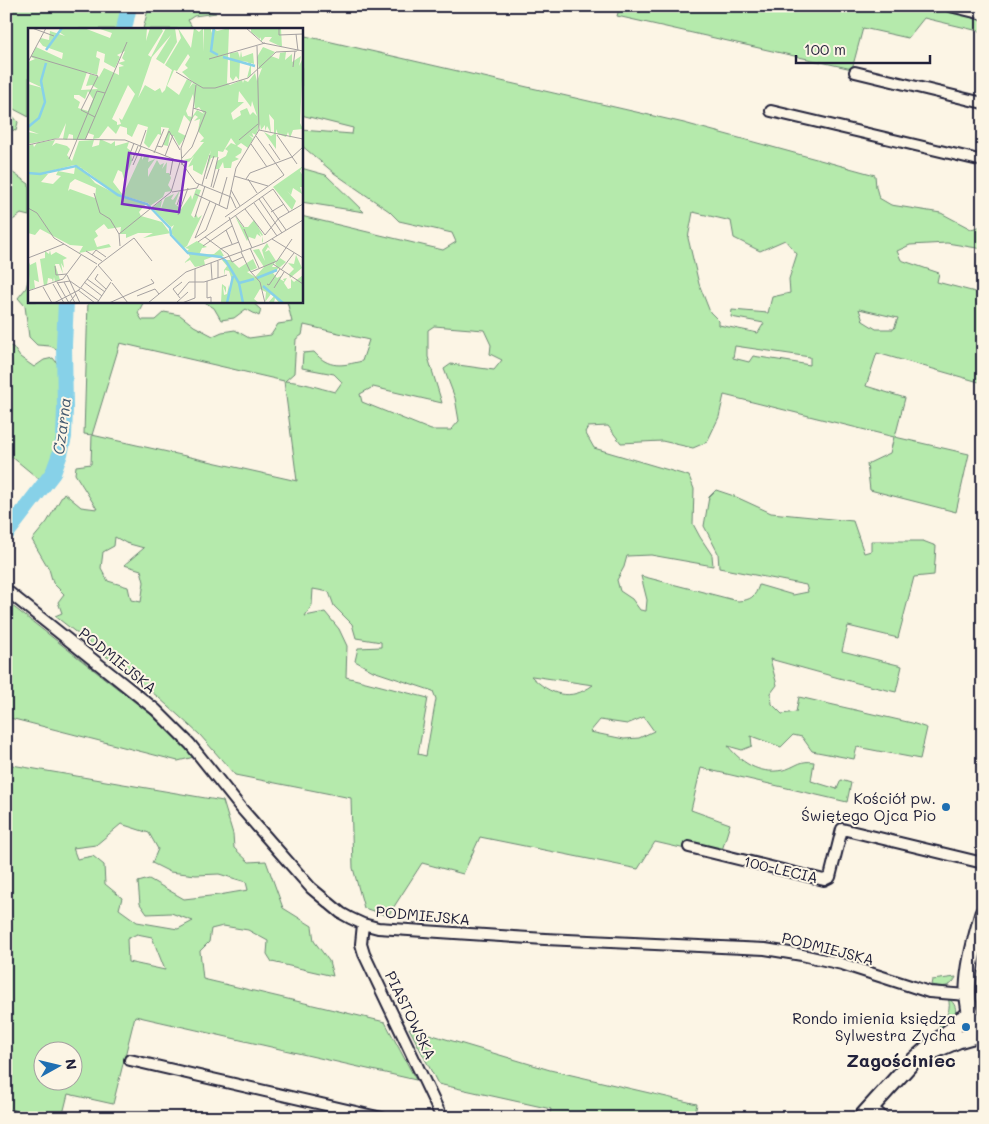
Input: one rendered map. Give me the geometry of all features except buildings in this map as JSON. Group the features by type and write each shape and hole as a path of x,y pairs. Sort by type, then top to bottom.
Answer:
{"street":[{"path":"950,6 983,14"},
{"path":"855,72 983,103"},
{"path":"772,111 983,161"},
{"name":"PODMIEJSKA","path":"6,590 156,710 190,744 241,808 311,888 341,913 363,924 378,928 446,933 728,947 784,952 842,964 929,992 964,995"},
{"name":"100-LECIA","path":"689,847 824,880 830,877 842,829 983,863"},
{"path":"884,1118 866,1112 904,1070 928,1048 971,1027 964,995 964,974 971,960 983,914"},
{"name":"PIASTOWSKA","path":"363,924 361,944 364,954 442,1118"},
{"path":"130,1060 382,1118"},
{"path":"6,1115 18,1118"}],"green space":[{"path":"6,6 127,6 121,28 28,28 28,116 6,105"},
{"path":"149,6 192,6 216,13 194,16 188,20 192,28 143,28"},
{"path":"620,6 983,6 983,32 924,18 908,38 863,28 852,69 617,16"},
{"path":"302,35 684,123 875,175 879,198 891,205 941,213 971,229 982,226 983,249 947,243 910,245 897,251 901,260 939,273 937,282 983,294 983,361 979,382 877,353 866,386 905,398 895,437 969,454 956,512 870,490 867,464 890,453 894,437 724,395 719,417 707,442 693,448 662,441 621,443 608,426 588,427 585,432 594,448 689,476 694,489 693,524 712,555 713,566 651,555 627,556 617,580 620,591 632,599 640,610 646,611 647,600 641,576 738,601 752,597 759,585 793,595 808,592 806,585 719,568 718,553 704,526 709,497 716,490 771,513 853,521 864,553 871,551 871,541 923,541 936,546 934,575 914,577 898,638 848,626 842,651 902,666 896,692 770,659 777,685 771,693 772,704 782,714 796,712 799,697 912,723 927,728 920,759 857,747 854,759 812,751 802,737 793,735 781,747 751,736 752,746 742,750 728,746 740,759 754,767 770,771 787,769 803,762 814,762 811,781 837,789 841,780 851,783 847,802 701,768 691,810 730,824 720,857 655,842 638,869 480,837 463,874 422,863 388,916 364,908 353,868 351,798 235,775 200,735 158,697 55,616 62,613 58,602 64,594 53,583 49,569 32,540 47,522 64,493 81,507 97,509 75,474 76,466 91,464 92,435 84,434 88,302 144,302 138,313 142,320 155,320 164,312 180,315 194,326 213,336 235,330 249,338 271,335 278,324 292,322 287,302 302,302 302,216 443,250 456,242 452,233 399,221 389,211 334,173 302,146 302,130 352,134 353,128 302,115","holes":["693,212 731,221 734,238 760,251 785,240 797,254 789,279 790,293 772,297 768,313 732,310 731,317 764,323 758,333 719,325 719,321 710,312 699,284 688,238","859,309 898,318 894,329 876,329 863,321","304,325 369,340 362,361 348,364 331,364 314,352 303,353 302,368 334,374 342,382 335,392 285,381 294,373 296,339 302,335","434,326 484,330 491,345 490,354 502,360 494,370 451,364 444,369 455,398 459,421 451,430 431,430 362,402 360,394 373,387 442,403 428,357 428,330","120,343 284,381 297,481 92,435","735,346 810,357 810,365 753,356 749,362 733,358","115,537 126,543 144,548 124,565 141,570 144,582 141,602 131,600 128,587 108,581 101,568 103,552 114,546","313,589 329,592 334,606 352,624 356,638 381,642 381,647 358,648 355,661 373,671 433,691 436,699 426,756 418,754 428,698 346,677 347,646 339,629 325,612 305,616 312,605","531,676 593,685 585,690 568,695 545,688","644,717 654,731 639,738 624,739 590,732 600,720 627,724"]},
{"path":"6,108 18,122 16,131 6,128"},
{"path":"6,168 28,183 28,216 21,214 6,225"},
{"path":"302,168 326,175 364,212 302,202"},
{"path":"28,281 28,302 62,302 61,351 50,346 37,345 29,337 25,306 18,298 26,288"},
{"path":"205,302 252,302 261,310 259,316 246,309 234,318 221,320 214,308"},
{"path":"6,345 13,347 20,357 34,367 44,360 53,358 60,367 60,431 55,456 40,480 6,452"},
{"path":"6,601 150,714 194,757 178,761 6,717"},
{"path":"6,764 223,801 233,834 234,848 249,862 266,861 283,908 312,926 314,941 329,961 333,976 272,962 267,954 268,941 248,930 223,926 211,929 209,942 200,951 203,979 385,1022 416,1080 135,1016 113,1104 68,1094 62,1118 6,1118","holes":["121,824 149,833 158,849 152,863 170,872 196,875 219,874 246,882 248,890 184,899 149,879 138,882 140,904 147,914 171,913 193,921 178,929 137,922 119,909 122,898 105,884 104,865 93,856 77,859 73,848 96,845","137,934 152,937 165,970 128,962 127,939"]},
{"path":"956,977 949,985 942,987 931,985 932,980"},
{"path":"948,998 953,1002 956,1011 944,1032 939,1026 949,1009"},
{"path":"409,1028 550,1070 697,1104 694,1118 549,1118 551,1109 438,1084"}],"waterway":[{"name":"Czarna","path":"124,28 129,6"},
{"name":"Czarna","path":"6,534 53,473 60,454 64,437 66,302"}],"place":[{"name":"Kościół pw. Świętego Ojca Pio","path":"946,807"},
{"name":"Rondo imienia księdza Sylwestra Zycha","path":"966,1027"}],"district":[{"name":"Zagościniec","path":"901,1060"}]}
